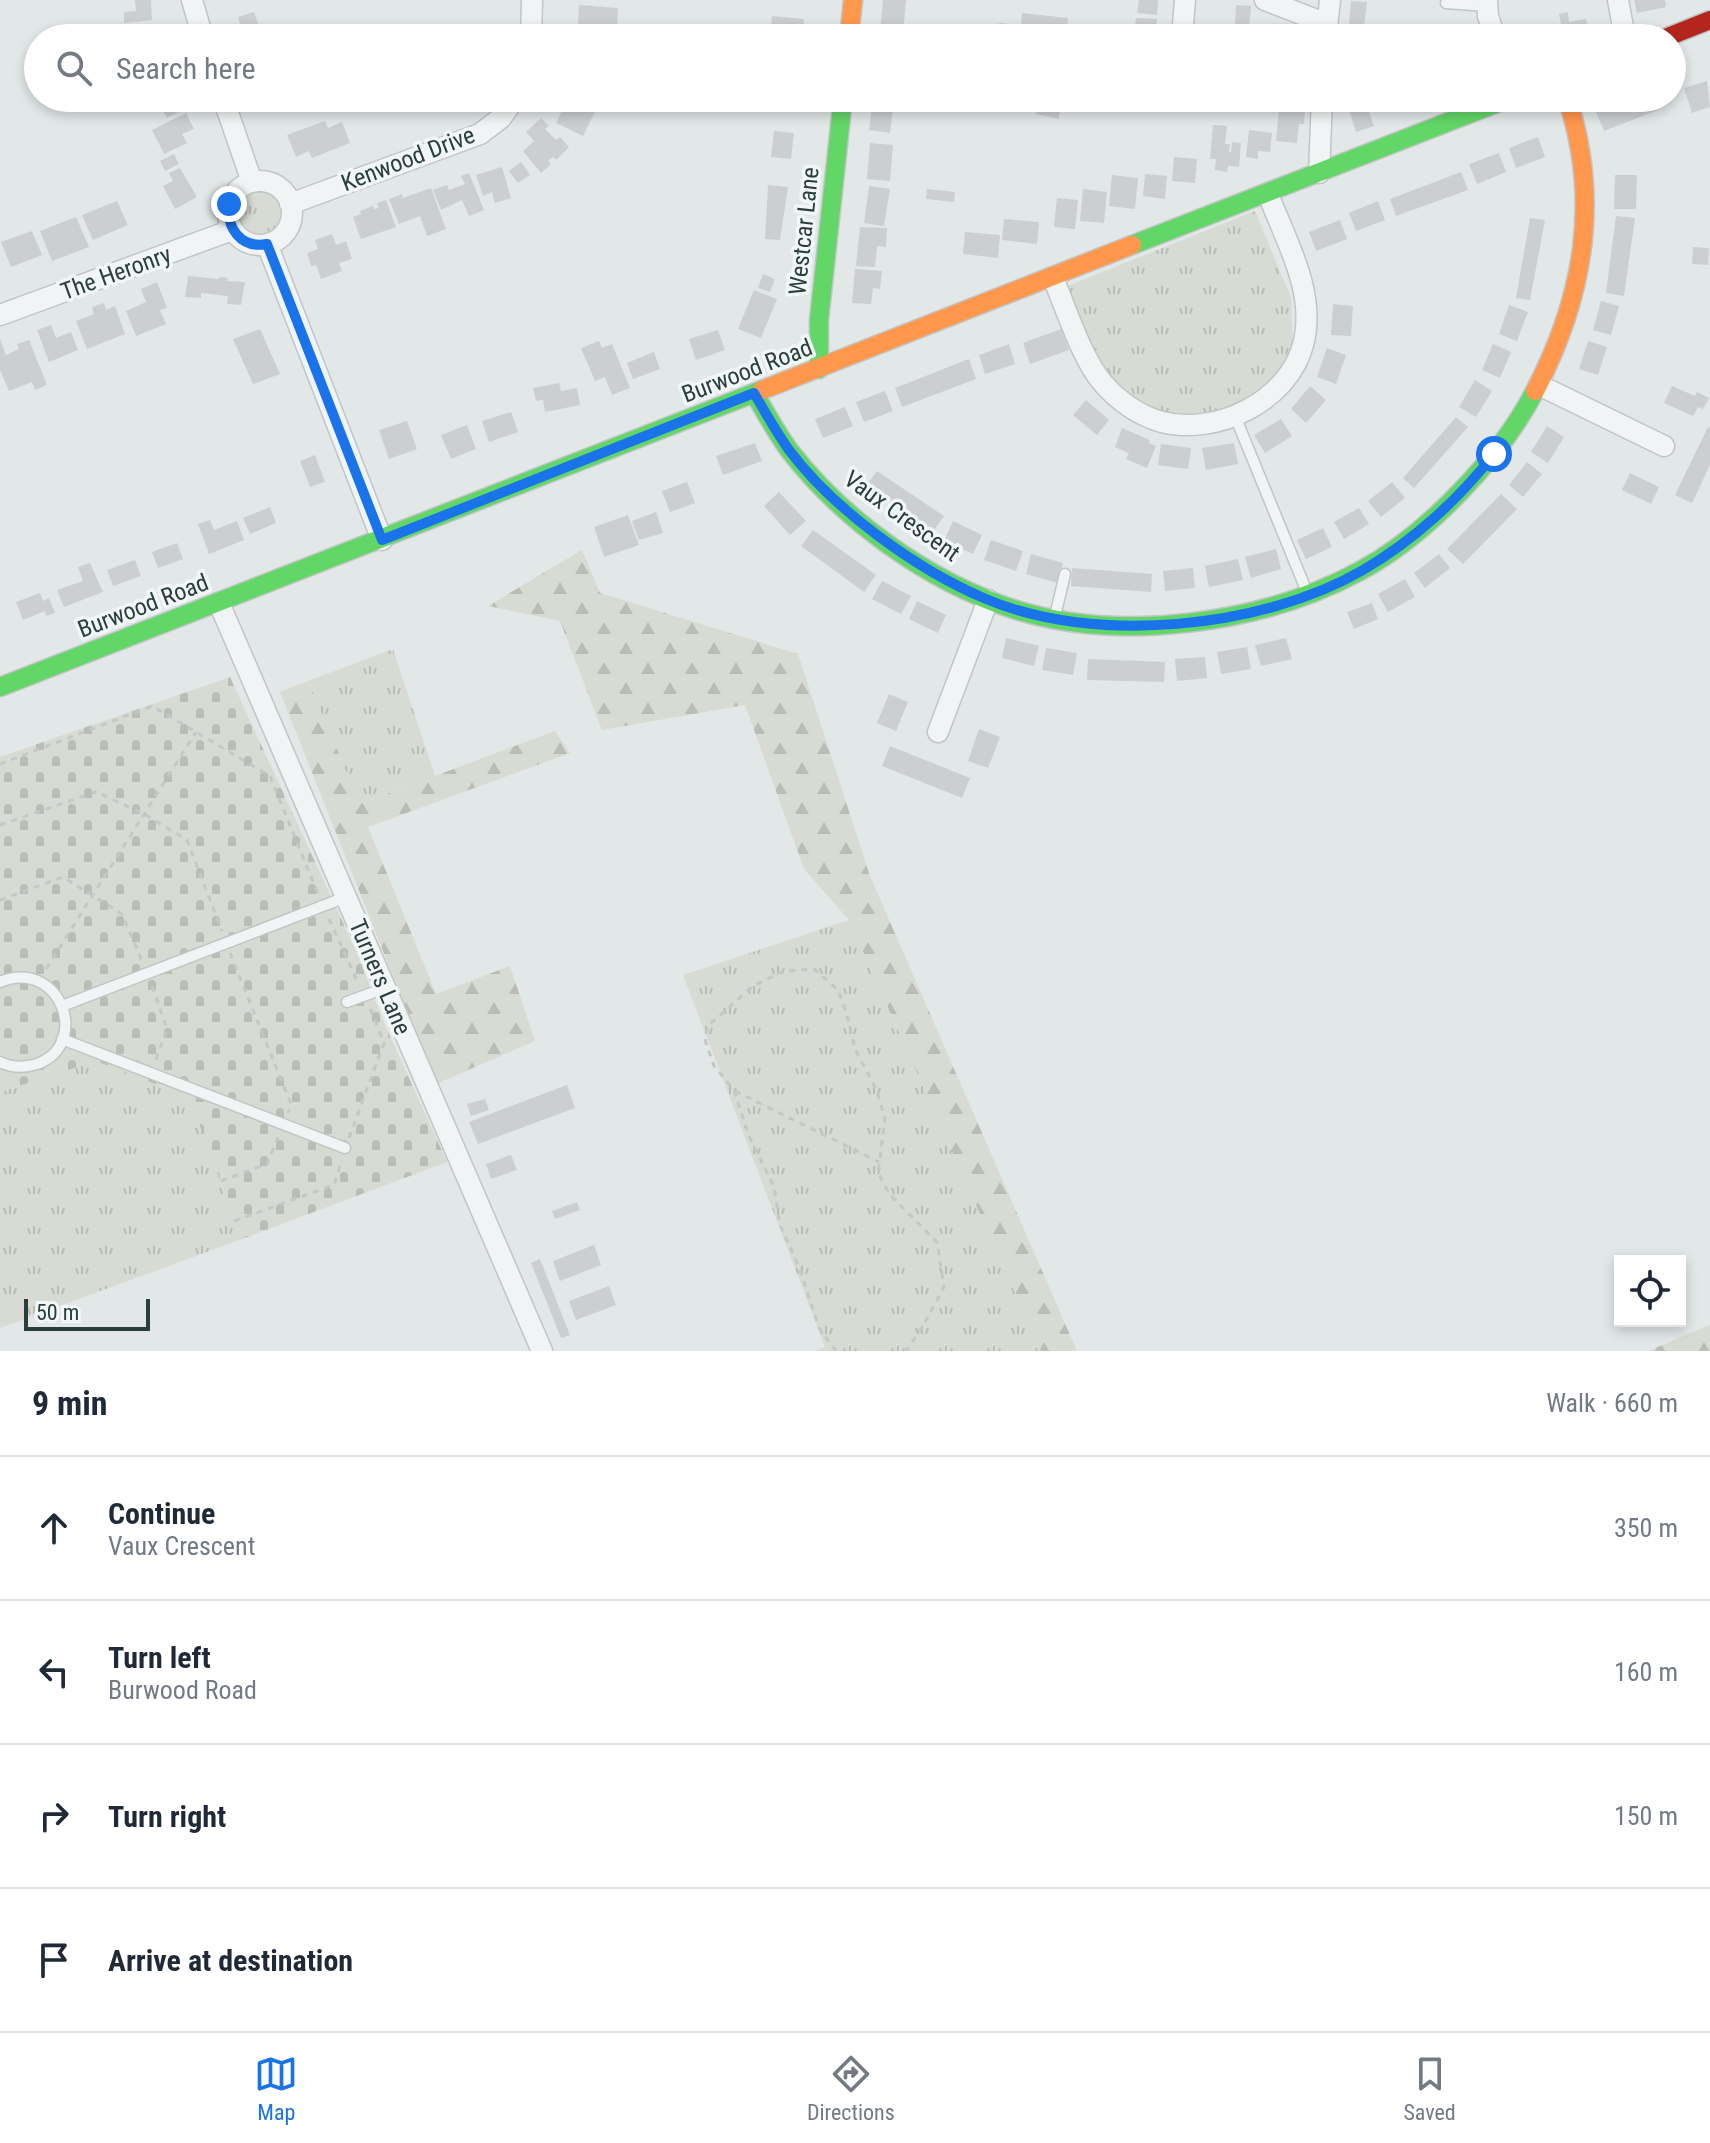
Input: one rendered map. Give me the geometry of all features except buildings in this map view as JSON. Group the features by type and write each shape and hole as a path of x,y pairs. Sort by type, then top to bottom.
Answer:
{"street":[{"path":"192,0 199,24"},
{"path":"531,24 532,0"},
{"path":"851,24 853,0"},
{"path":"1183,24 1185,0"},
{"path":"1265,0 1312,24"},
{"path":"1327,24 1330,0"},
{"path":"1618,0 1622,24"},
{"path":"1487,3 1492,24"},
{"path":"1686,30 1710,20"},
{"path":"228,112 252,182"},
{"name":"Kenwood Drive","path":"290,204 480,134 505,112"},
{"name":"Westcar Lane","path":"819,369 819,320 841,112"},
{"path":"1319,173 1321,112"},
{"name":"Burwood Road","path":"0,687 1474,112"},
{"name":"Vaux Crescent","path":"754,393 788,449 832,497 916,562 988,600 1054,618 1132,627 1178,624 1248,613 1308,594 1363,570 1430,521 1478,475 1515,428 1539,385 1566,320 1584,247 1582,168 1570,112"},
{"path":"252,182 271,183 285,194 290,204 292,217 289,227 284,234 267,244 249,244 232,230 227,216 231,198 239,188 252,182"},
{"path":"1053,278 1090,365 1100,380 1126,405 1163,422 1212,422 1235,416 1272,394 1292,372 1303,344 1306,307 1301,279 1268,194"},
{"name":"The Heronry","path":"0,315 232,230"},
{"path":"267,244 382,540"},
{"path":"1539,385 1664,446"},
{"path":"938,732 988,600"},
{"name":"Turners Lane","path":"219,603 540,1346"}],"lane":[{"path":"1446,3 1487,3"},
{"path":"1235,416 1308,594"},
{"path":"1054,618 1065,574"},
{"path":"62,1006 346,897"},
{"path":"0,1062 25,1067 41,1062 54,1053 62,1039 65,1023 57,996 39,981 27,977 1,979"},
{"path":"347,1002 385,988"},
{"path":"62,1039 345,1148"},
{"path":"540,1346 557,1351"}],"path":[{"path":"39,981 196,732"},
{"path":"0,900 63,877 122,914 148,973 167,1029 152,1073"},
{"path":"836,1351 819,1328 799,1267 780,1225 774,1187 748,1134 734,1090 714,1066 704,1037 710,1024 753,986 784,971 814,969 838,990 855,1049 877,1091 885,1119 878,1173 890,1195 937,1242 944,1287 906,1351"},
{"path":"734,1090 879,1162"}],"green space":[{"path":"260,187 279,194 286,213 279,232 260,239 241,232 234,213 241,194"},
{"path":"1255,211 1291,298 1293,348 1277,383 1227,414 1183,418 1140,407 1102,375 1065,287"},
{"path":"582,550 600,593 798,654 870,876 1077,1351 1041,1351 849,920 804,869 745,705 602,730 560,621 488,606"},
{"path":"393,649 435,776 359,804 308,681"},
{"path":"230,677 357,953 385,1025 447,1162 242,1239 189,1097 96,1061 0,1092 0,757"},
{"path":"308,681 360,804 555,731 570,753 368,827 436,994 510,966 535,1041 436,1084 280,692"},
{"path":"849,920 1041,1351 814,1351 825,1347 683,975"},
{"path":"96,1060 189,1097 242,1239 0,1328 0,1092"},
{"path":"1710,1325 1710,1351 1648,1351"}],"traffic: fast":[{"path":"819,369 819,320 841,112"},
{"path":"1132,245 1474,112"},
{"path":"0,687 762,390"},
{"path":"754,393 784,443 811,476 862,524 919,565 981,597 1013,609 1099,625 1144,626 1190,623 1279,604 1321,589 1385,556 1460,493 1502,442 1535,391"}],"traffic: slow":[{"path":"850,24 853,0"},
{"path":"1535,391 1565,320 1576,284 1582,248 1585,211 1583,174 1571,112"},
{"path":"762,390 1132,245"}],"traffic: jam":[{"path":"1686,30 1710,20"}],"route":[{"path":"229,204 227,216 232,230 249,244 267,244 382,540 754,393 788,449 832,497 916,562 947,580 988,600 1057,619 1132,627 1178,624 1248,613 1308,594 1363,570 1430,521 1478,475 1494,454"}]}
